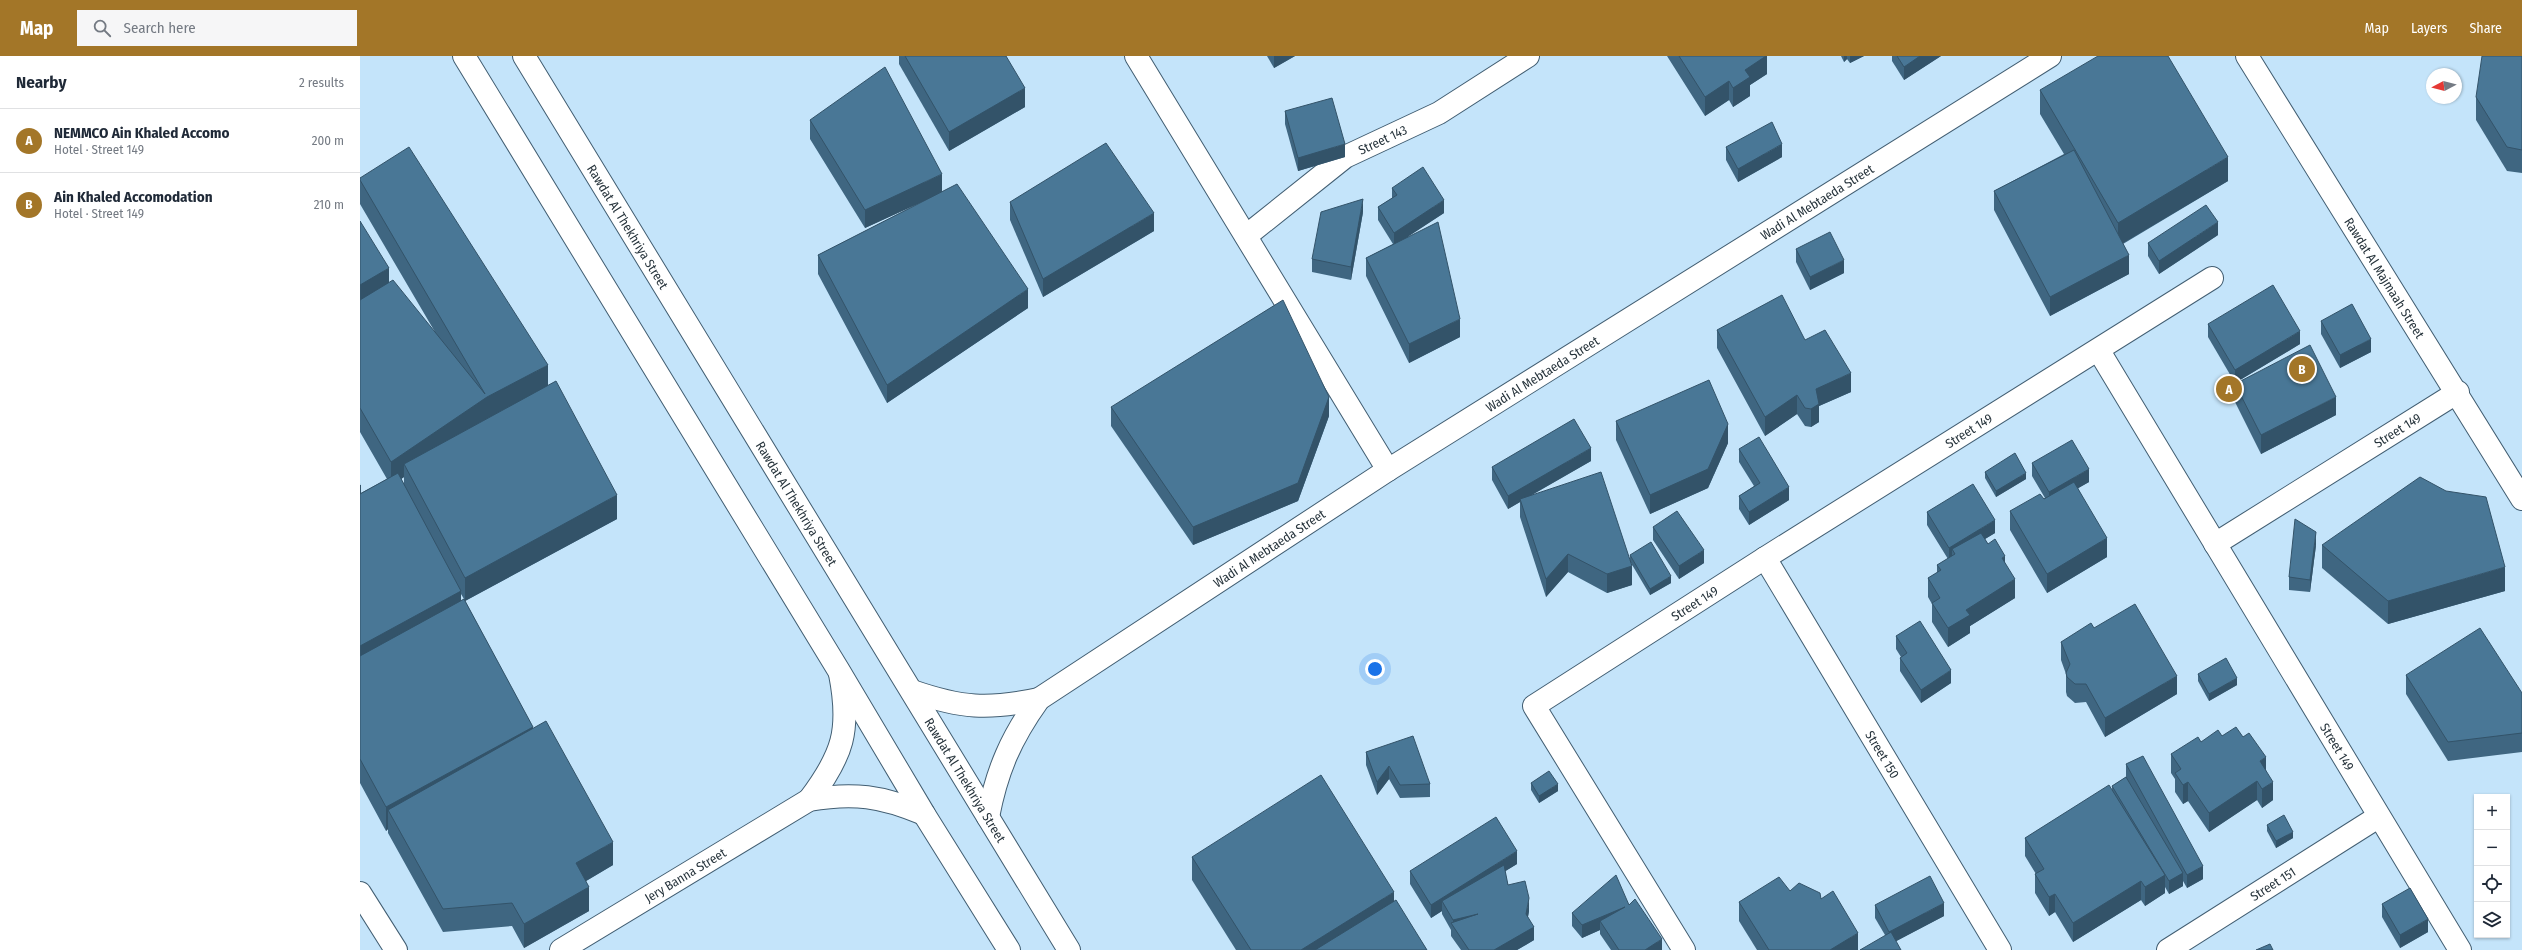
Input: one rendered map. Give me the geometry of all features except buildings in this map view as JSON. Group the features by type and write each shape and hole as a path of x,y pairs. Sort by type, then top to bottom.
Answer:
{"street":[{"path":"464,56 839,670 924,814 1009,950"},
{"name":"Rawdat Al Thekhriya Street","path":"524,56 1069,950"},
{"path":"1136,56 1388,470"},
{"name":"Street 143","path":"1246,236 1345,157 1439,113 1528,56"},
{"name":"Wadi Al Mebtaeda Street","path":"912,691 942,702 975,707 1007,706 1039,699 1388,470 2050,56"},
{"name":"Rawdat Al Majmaah Street","path":"2248,56 2458,392 2522,499"},
{"name":"Street 149","path":"1684,950 1534,706 1765,558 2099,351 2212,278"},
{"name":"Street 149","path":"2099,351 2378,817 2460,950"},
{"name":"Street 149","path":"2215,544 2458,392"},
{"name":"Street 150","path":"1765,558 2000,950"},
{"name":"Jery Banna Street","path":"809,800 830,772 843,740 846,705 839,670"},
{"name":"Wadi Al Mebtaeda Street","path":"988,817 994,785 1005,755 1020,726 1039,699"},
{"name":"Jery Banna Street","path":"561,950 809,800 838,795 867,796 897,802 924,814"},
{"name":"Street 151","path":"2168,950 2378,817"},
{"path":"360,893 396,950"}],"place":[{"name":"Ain Khaled Accomodation","path":"2302,369"},
{"name":"NEMMCO Ain Khaled Accomo","path":"2229,389"}]}
